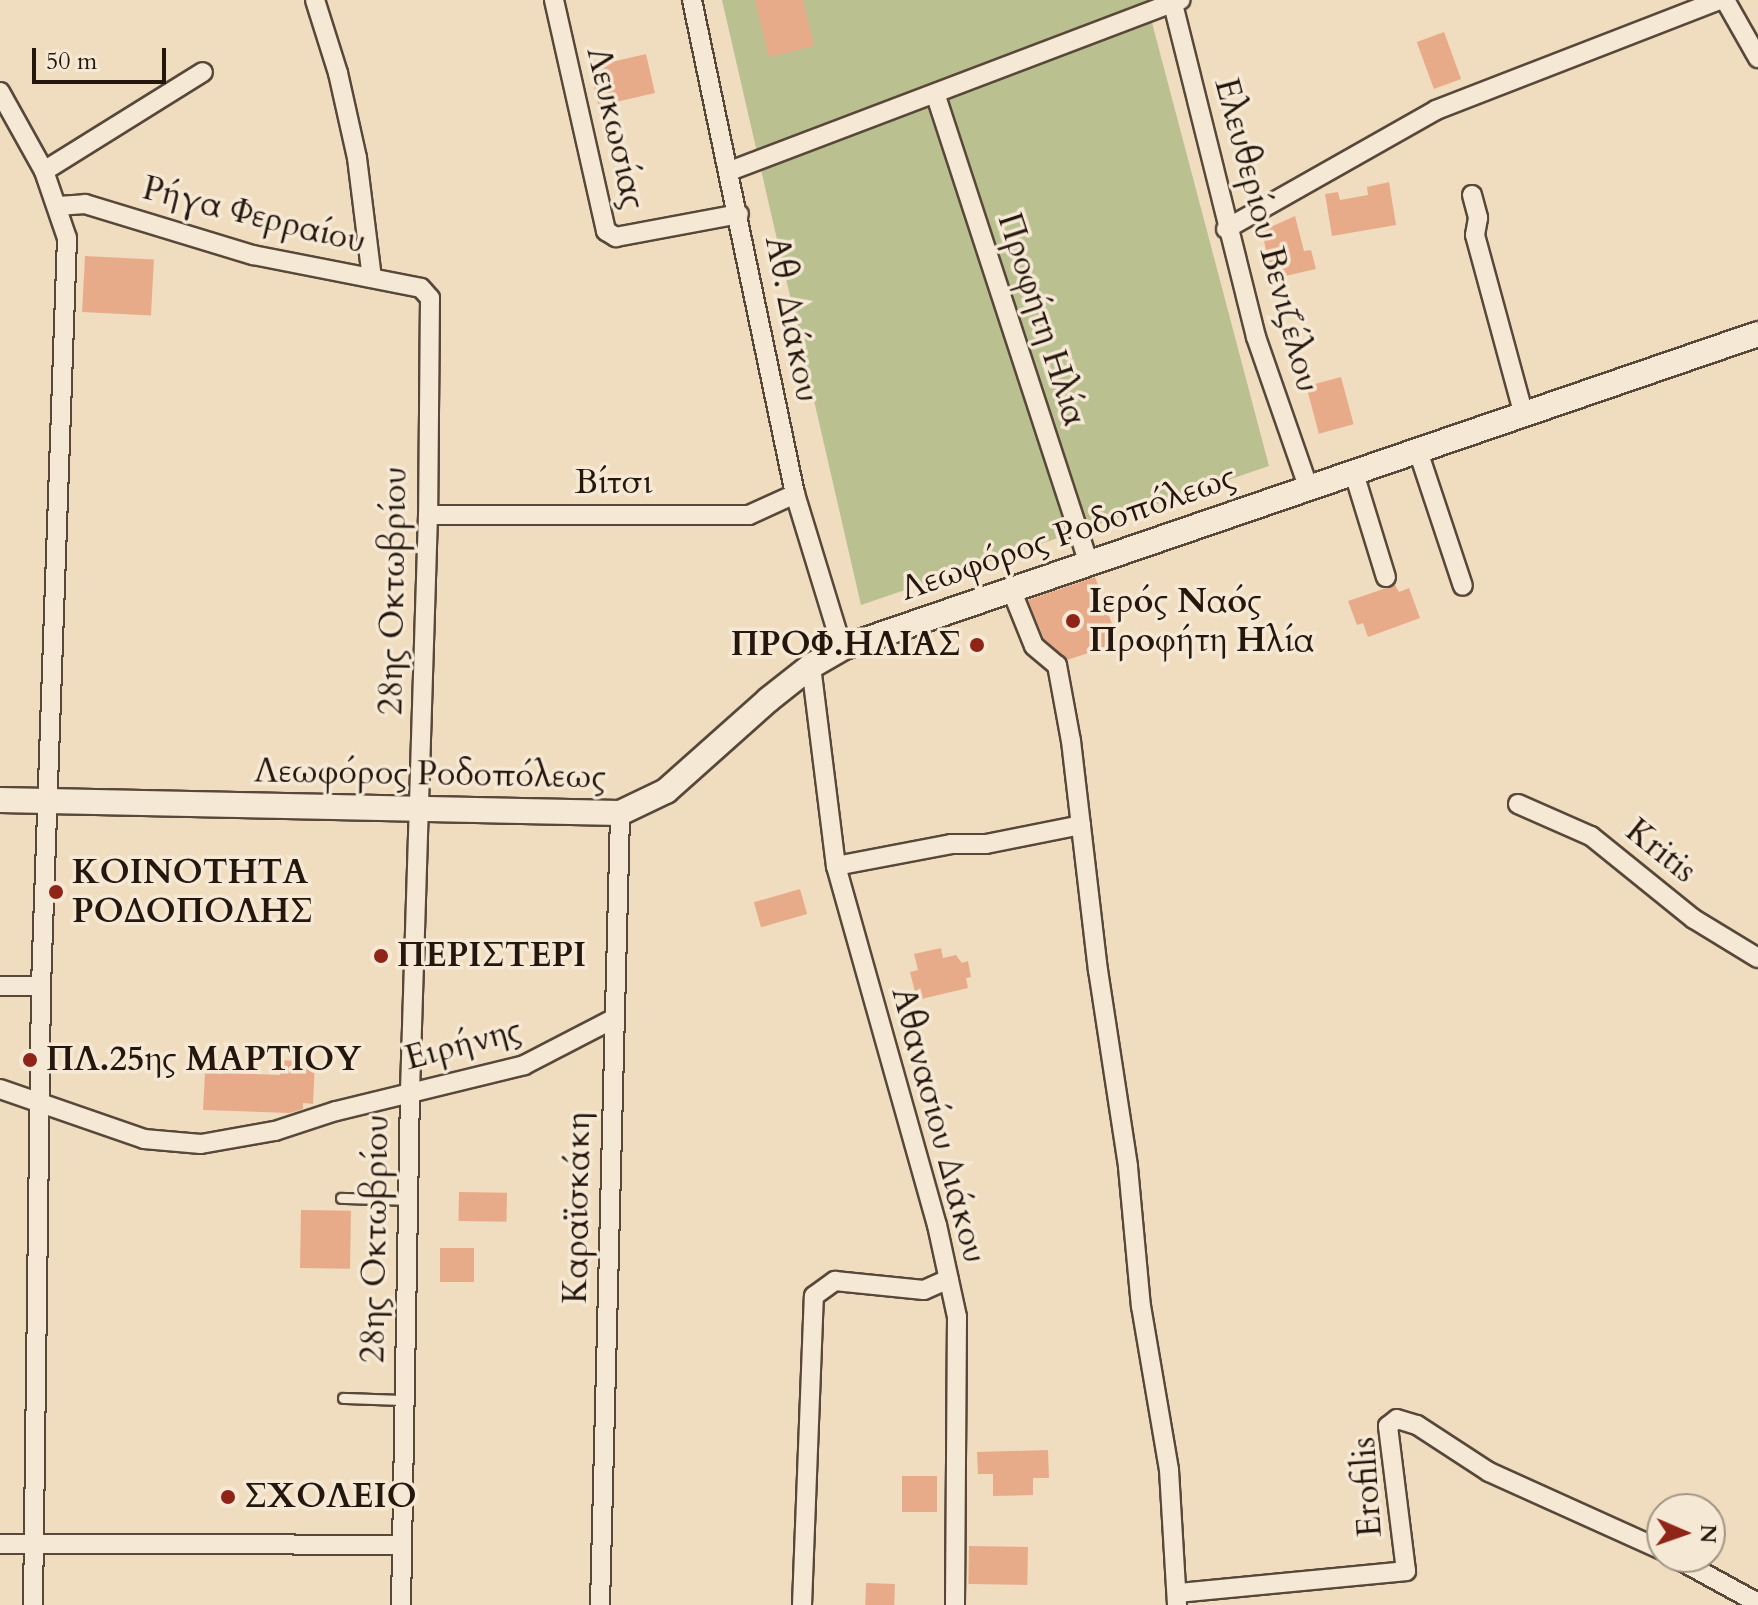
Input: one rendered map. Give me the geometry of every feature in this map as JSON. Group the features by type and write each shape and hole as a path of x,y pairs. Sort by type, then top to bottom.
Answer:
{"street":[{"path":"315,0 338,73 357,158 372,278"},
{"name":"Λευκωσίας","path":"554,0 606,231 616,237 739,214"},
{"name":"Αθ. Διάκου","path":"692,0 795,494 842,648"},
{"path":"1226,229 1436,110 1722,0 1758,58"},
{"path":"730,171 936,96 1175,1"},
{"name":"Ελευθερίου Βενιζέλου","path":"1175,1 1226,229 1256,337 1308,486"},
{"path":"44,171 203,72"},
{"path":"0,92 44,171 67,238 41,986 33,1605"},
{"name":"Προφήτη Ηλία","path":"936,96 1088,562"},
{"path":"1472,195 1478,218 1475,235 1523,412"},
{"name":"Ρήγα Φερραίου","path":"58,206 85,204 253,255 421,288 430,298"},
{"name":"28ης Οκτωβρίου","path":"401,1605 410,1091 428,515 430,298"},
{"name":"Λεωφόρος Ροδοπόλεως","path":"0,800 620,813 666,791 811,666 842,648 1417,448 1758,334"},
{"path":"1417,448 1463,586"},
{"path":"1353,470 1386,577"},
{"name":"Βίτσι","path":"428,515 749,515 795,494"},
{"path":"1011,589 1034,646 1057,665 1071,741 1111,1066 1128,1167 1141,1306 1169,1470 1177,1599"},
{"name":"Αθανασίου Διάκου","path":"811,666 836,866 937,1225 957,1317 955,1605"},
{"name":"Kritis","path":"1518,804 1591,836 1694,919 1758,958"},
{"name":"Καραϊσκάκη","path":"600,1605 620,813"},
{"path":"836,866 951,844 986,844 1081,825"},
{"path":"0,986 41,986"},
{"name":"Ειρήνης","path":"0,1089 40,1100 50,1109 144,1139 201,1144 275,1131 410,1091 524,1065 613,1019"},
{"path":"802,1605 814,1296 835,1281 924,1290 949,1279"},
{"name":"Erofilis","path":"1177,1599 1406,1571 1388,1426 1397,1419 1417,1425 1489,1472 1646,1543"},
{"path":"0,1544 402,1545"},
{"path":"1703,1573 1758,1603"}],"lane":[{"path":"341,1198 408,1200"},
{"path":"343,1398 404,1400"}],"green space":[{"path":"722,0 1146,0 1269,466 861,605"}],"building":[{"path":"755,0 803,0 814,46 769,57"},
{"path":"1444,32 1461,79 1434,89 1417,42"},
{"path":"646,54 655,93 598,106 589,67"},
{"path":"1389,182 1396,225 1332,236 1325,194 1338,192 1340,200 1368,195 1367,187"},
{"path":"1295,216 1304,251 1311,250 1316,269 1272,279 1262,231"},
{"path":"85,256 154,260 151,316 82,312"},
{"path":"1341,377 1354,424 1319,434 1306,386"},
{"name":"Ιερός Ναός Προφήτη Ηλία","path":"1095,577 1119,643 1067,660 1044,639 1028,600"},
{"path":"1395,585 1399,592 1409,588 1420,618 1368,637 1363,623 1357,625 1348,601"},
{"path":"800,889 807,914 761,927 754,902"},
{"path":"941,948 943,958 956,955 962,963 968,961 971,977 966,978 968,988 917,1000 910,972 918,970 914,954"},
{"path":"280,1060 315,1062 313,1104 303,1103 303,1109 290,1113 203,1110 205,1072 280,1075"},
{"path":"459,1192 507,1193 506,1222 458,1221"},
{"path":"301,1210 351,1211 350,1269 300,1268"},
{"path":"440,1248 474,1248 474,1282 440,1282"},
{"path":"1048,1450 1049,1478 1033,1478 1033,1495 993,1496 993,1474 978,1474 977,1452"},
{"path":"902,1476 937,1476 937,1512 902,1512"},
{"path":"969,1546 1028,1547 1027,1585 968,1584"},
{"path":"866,1583 895,1584 894,1605 865,1605"}],"place":[{"name":"Ιερός Ναός Προφήτη Ηλία","path":"1073,621"},
{"name":"ΠΡΟΦ.ΗΛΙΑΣ","path":"977,645"},
{"name":"ΚΟΙΝΟΤΗΤΑ ΡΟΔΟΠΟΛΗΣ","path":"56,892"},
{"name":"ΠΕΡΙΣΤΕΡΙ","path":"381,956"},
{"name":"ΠΛ.25ης ΜΑΡΤΙΟΥ","path":"30,1060"},
{"name":"ΣΧΟΛΕΙΟ","path":"228,1497"}]}
